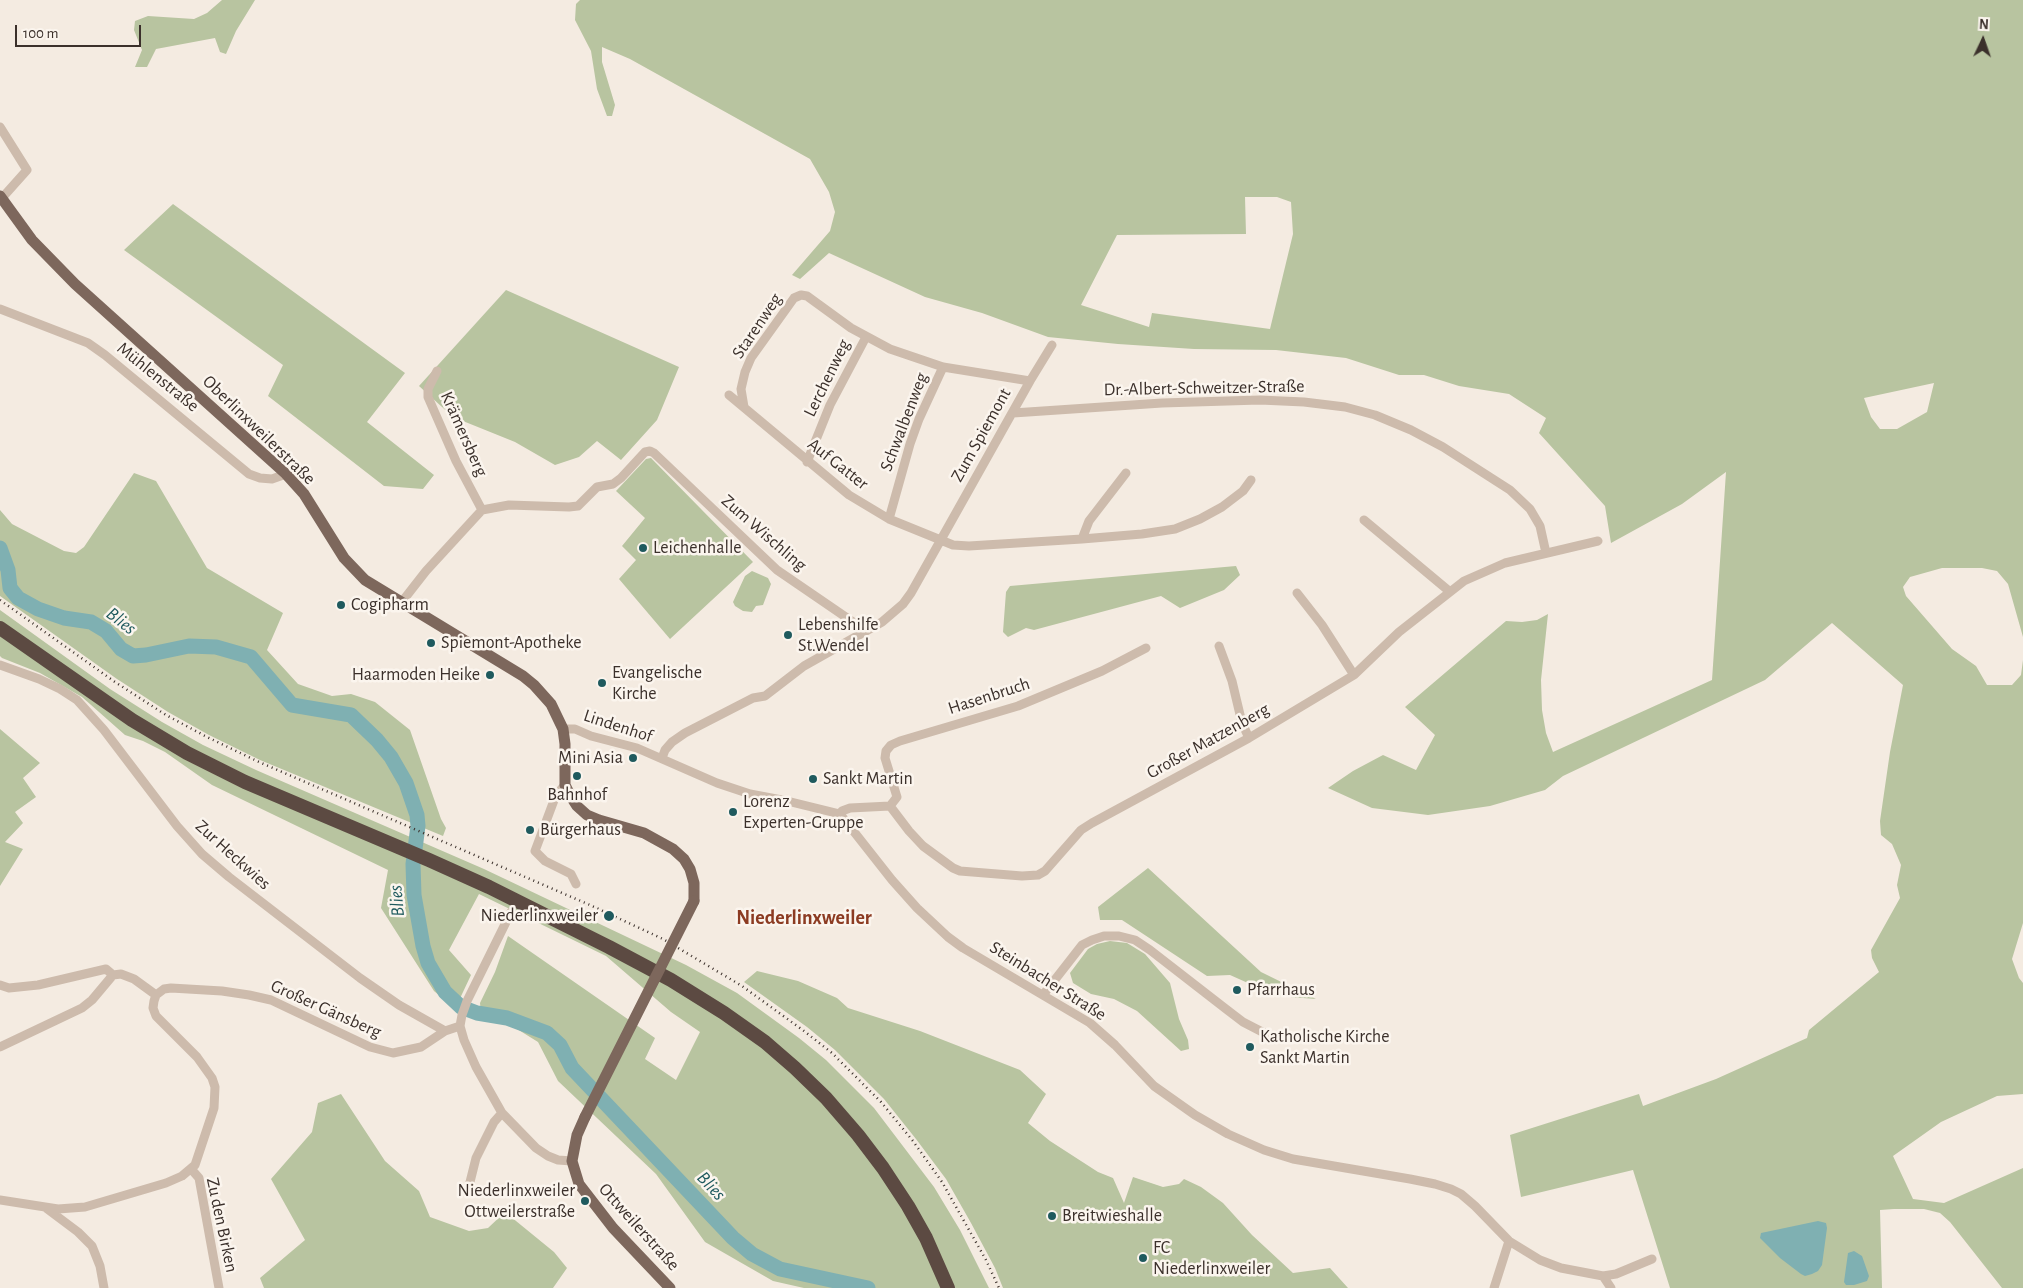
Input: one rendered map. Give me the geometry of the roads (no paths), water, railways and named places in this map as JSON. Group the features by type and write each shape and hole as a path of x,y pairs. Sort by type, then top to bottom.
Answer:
{"highway":[{"path":"0,628 132,720 187,753 245,782 429,860 601,943 671,980 724,1013 764,1042 826,1098 858,1134 908,1206 926,1238 948,1288"}],"main road":[{"name":"Oberlinxweilerstraße","path":"1,197 32,240 75,284 286,474 304,494 323,523 335,547 351,567 377,589 523,676 534,685 551,704 562,729 565,744 565,785"},
{"name":"Ottweilerstraße","path":"565,785 577,806 587,815 656,838 684,859 693,877 694,900 585,1116 577,1136 572,1161 579,1184 588,1197 613,1228 670,1288"}],"street":[{"path":"0,127 27,170 1,197"},
{"name":"Starenweg","path":"744,407 741,388 751,358 794,298 801,295 807,296 866,337"},
{"name":"Mühlenstraße","path":"0,309 88,344 105,355 249,474 260,478 272,479 286,474"},
{"path":"866,337 890,349 943,366 1030,381"},
{"name":"Lerchenweg","path":"807,462 840,383 866,337"},
{"name":"Zum Spiemont","path":"662,758 665,750 672,742 685,733 752,698 765,696 804,666 882,622 902,604 911,593 1052,345"},
{"name":"Schwalbenweg","path":"889,519 910,444 943,366"},
{"name":"Krämersberg","path":"437,371 428,389 428,396 456,460 482,510"},
{"name":"Auf Gatter","path":"729,395 807,462 849,495 889,519 939,541 953,545 969,546 1082,539 1175,529 1200,519 1222,507 1243,491 1251,480"},
{"name":"Dr.-Albert-Schweitzer-Straße","path":"1013,413 1162,402 1260,400 1304,402 1345,407 1368,413 1411,430 1443,447 1476,466 1510,490 1530,509 1540,526 1546,553"},
{"name":"Zum Wischling","path":"482,510 509,505 578,506 597,487 613,484 621,478 645,452 650,451 777,570 853,622 863,632"},
{"path":"1082,539 1089,520 1126,473"},
{"path":"401,603 426,571 482,510"},
{"path":"1364,520 1449,592"},
{"name":"Großer Matzenberg","path":"890,806 918,841 943,863 953,868 960,871 1014,875 1038,874 1045,871 1081,830 1092,823 1249,738 1354,675 1400,632 1464,581 1485,570 1505,563 1598,541"},
{"path":"1296,592 1322,625 1354,675"},
{"path":"1219,646 1232,681 1242,723 1249,738"},
{"name":"Hasenbruch","path":"890,806 897,797 885,758 886,751 891,745 1018,706 1102,671 1146,648"},
{"name":"Zur Heckwies","path":"0,665 39,679 77,700 104,730 177,826 202,854 360,978 399,1005 445,1031"},
{"name":"Lindenhof","path":"562,729 575,729 591,736 629,746 662,758"},
{"path":"662,758 717,783 750,794 840,814 842,811 850,808 890,806"},
{"path":"565,785 556,795 535,851 545,861 571,874 576,884"},
{"name":"Steinbacher Straße","path":"840,814 898,887 948,937 1043,996 1075,1012 1093,1025 1154,1086 1171,1099 1228,1134 1264,1150 1292,1159 1427,1182 1451,1189 1461,1194 1475,1206 1509,1241 1540,1260 1561,1268 1603,1276 1616,1274 1652,1259"},
{"path":"511,912 467,1001 460,1026 476,1067 502,1113 521,1134 542,1152 558,1160 572,1161"},
{"path":"1043,996 1082,945 1104,936 1119,936 1135,940 1243,1022 1270,1036"},
{"path":"0,985 9,988 38,985 106,970 113,975 121,974 134,979 156,994 153,1008 156,1016 197,1057 212,1078 215,1087 214,1108 198,1158 192,1170 166,1183 85,1207 58,1209 0,1200"},
{"path":"0,1047 82,1008 92,1000 113,975"},
{"name":"Großer Gänsberg","path":"156,994 164,989 171,988 249,995 271,1000 370,1047 393,1053 421,1047 445,1031 460,1026"},
{"path":"468,1190 476,1158 494,1122 502,1113"},
{"name":"Zu den Birken","path":"192,1170 199,1178 219,1288"},
{"path":"44,1207 78,1232 92,1246 100,1266 104,1288"},
{"path":"1494,1288 1509,1241"},
{"path":"1603,1276 1610,1288"}],"water":[{"path":"1818,1221 1826,1223 1827,1228 1822,1265 1818,1271 1812,1274 1805,1276 1801,1274 1780,1258 1760,1238 1761,1233"},
{"path":"1854,1251 1862,1256 1869,1276 1867,1281 1846,1285 1844,1282 1848,1253"}],"waterway":[{"name":"Blies","path":"0,548 8,570 10,588 18,598 38,609 64,618 91,622 106,631 121,649 133,656 189,646 216,647 251,657 292,705 351,715 377,740 391,757 406,783 417,815 418,826 413,864 414,895 428,963 445,992 461,1007 477,1013 507,1018 547,1033 560,1045 572,1068 733,1238 752,1254 780,1269 868,1288"}],"railway":[{"path":"0,600 115,682 166,715 207,737 259,762 590,905 663,939 742,986 832,1053 881,1102 913,1141 942,1182 986,1260 999,1288"}],"place":[{"name":"Leichenhalle","path":"643,548"},
{"name":"Cogipharm","path":"341,605"},
{"name":"Lebenshilfe St.Wendel","path":"788,635"},
{"name":"Spiemont-Apotheke","path":"431,643"},
{"name":"Haarmoden Heike","path":"490,675"},
{"name":"Evangelische Kirche","path":"602,683"},
{"name":"Mini Asia","path":"633,758"},
{"name":"Bahnhof","path":"577,776"},
{"name":"Sankt Martin","path":"813,779"},
{"name":"Lorenz Experten-Gruppe","path":"733,812"},
{"name":"Bürgerhaus","path":"530,830"},
{"name":"Niederlinxweiler","path":"609,916"},
{"name":"Pfarrhaus","path":"1237,990"},
{"name":"Katholische Kirche Sankt Martin","path":"1250,1047"},
{"name":"Niederlinxweiler Ottweilerstraße","path":"585,1201"},
{"name":"Breitwieshalle","path":"1052,1216"},
{"name":"FC Niederlinxweiler","path":"1143,1258"}],"district":[{"name":"Niederlinxweiler","path":"804,918"}]}
